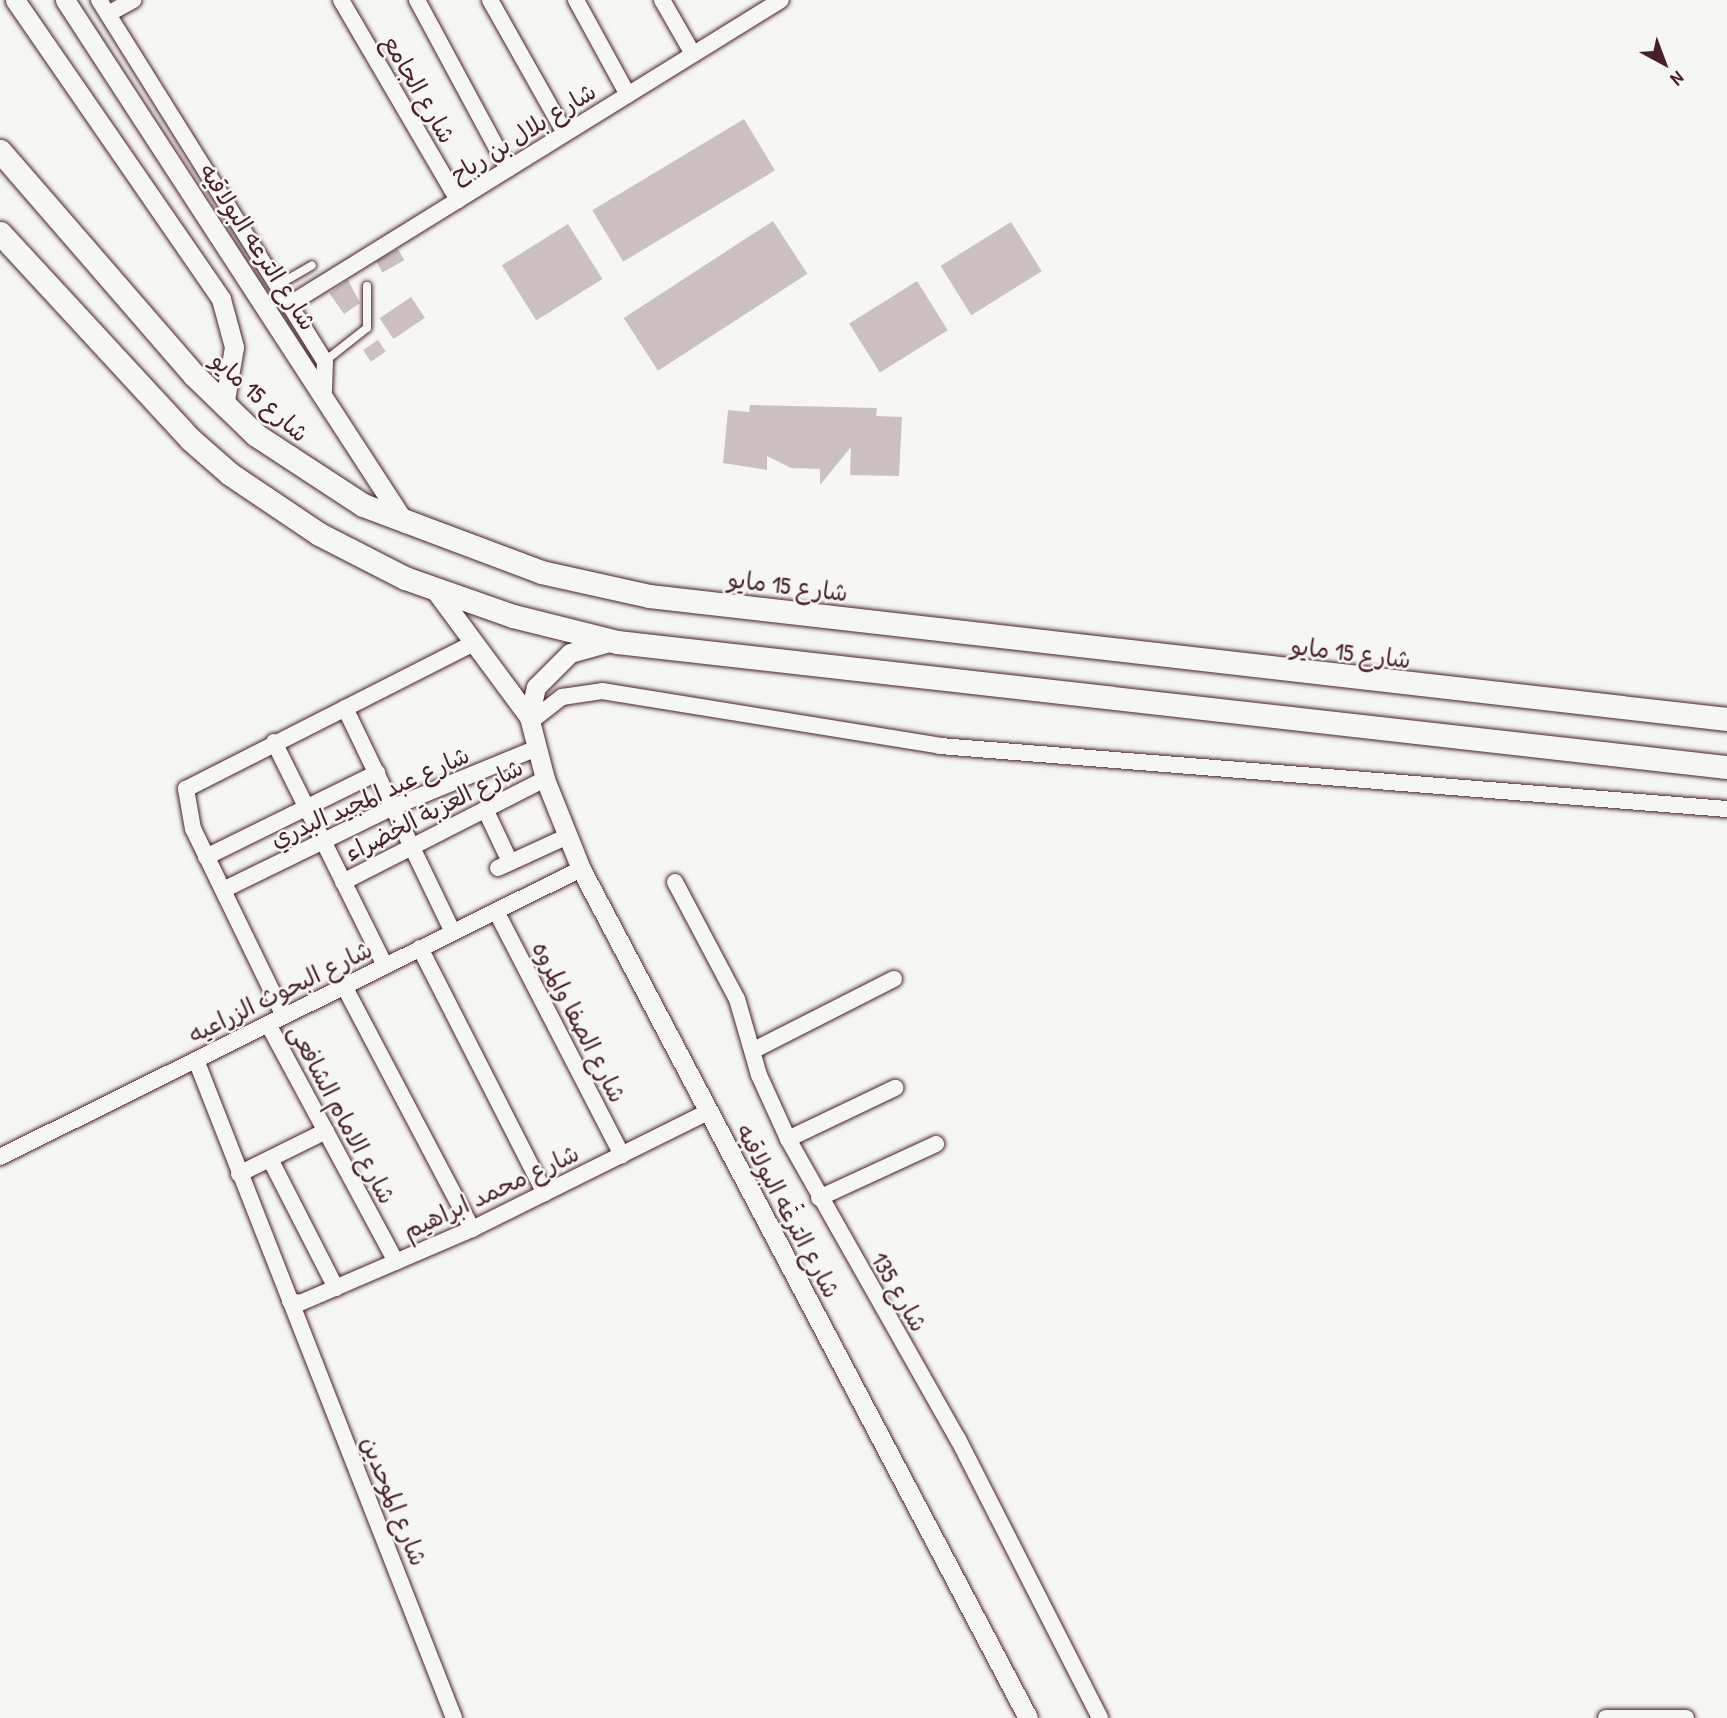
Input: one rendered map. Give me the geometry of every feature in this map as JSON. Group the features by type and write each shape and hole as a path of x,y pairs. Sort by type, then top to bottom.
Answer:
{"main road":[{"name":"شارع 15 مايو","path":"0,151 224,406 317,479 405,523 541,572 649,596 1727,719"},
{"path":"0,233 190,439 230,474 319,534 435,590 617,642 1727,767"}],"street":[{"path":"15,0 221,299 234,347 224,406"},
{"name":"شارع الترعه البولاقيه","path":"65,0 324,394 405,523"},
{"path":"133,0 103,7 326,361 324,394"},
{"name":"شارع الجامع","path":"341,0 458,200"},
{"path":"417,0 508,169"},
{"path":"490,0 565,133"},
{"path":"576,0 628,95"},
{"path":"662,0 693,54"},
{"name":"شارع بلال بن رباح","path":"290,304 780,0"},
{"name":"شارع الترعه البولاقيه","path":"435,590 530,720 545,779 581,869 1028,1718"},
{"path":"530,720 536,687 556,662 585,646 617,642"},
{"path":"284,1016 186,812 186,789 474,643"},
{"path":"530,720 562,697 601,691 940,746 1727,808"},
{"path":"345,708 453,932"},
{"path":"274,743 385,966"},
{"name":"شارع عبد المجيد البدري","path":"223,890 393,807 537,748"},
{"path":"206,857 377,774"},
{"name":"شارع العزبة الخضراء","path":"343,882 545,779"},
{"path":"485,809 504,865 568,836"},
{"name":"شارع البحوث الزراعيه","path":"0,1157 581,869"},
{"name":"شارع 135","path":"675,881 737,999 788,1139 819,1198 958,1439 1100,1718"},
{"name":"شارع الصفا والمروه","path":"496,911 622,1155"},
{"path":"420,948 545,1193"},
{"path":"754,1050 894,979"},
{"path":"344,986 472,1229"},
{"name":"شارع الامام الشافعى","path":"268,1024 396,1262"},
{"name":"شارع الموحدين","path":"196,1060 454,1718"},
{"path":"788,1139 895,1088"},
{"name":"شارع محمد ابراهيم","path":"290,1301 336,1288 472,1229 708,1112"},
{"path":"239,1174 326,1131"},
{"path":"819,1198 936,1144"},
{"path":"270,1159 336,1288"},
{"path":"1606,1718 1686,1718"}],"lane":[{"path":"278,285 312,265"},
{"path":"326,361 368,328 367,286"}],"path":[{"path":"767,1223 819,1198"}],"building":[{"path":"744,119 775,170 623,262 592,210"},
{"path":"773,221 807,274 658,371 624,318"},
{"path":"1011,222 1042,271 971,315 941,266"},
{"path":"568,224 602,279 536,320 502,265"},
{"path":"398,249 404,260 382,272 376,261"},
{"path":"348,280 360,303 344,314 329,293"},
{"path":"917,281 948,330 880,373 849,323"},
{"path":"411,297 425,318 393,339 379,318"},
{"path":"378,340 386,352 371,362 363,350"},
{"path":"750,405 877,408 876,416 902,417 899,476 850,475 851,447 820,485 820,469 791,468 767,456 767,470 723,463 728,410 749,412"}]}
